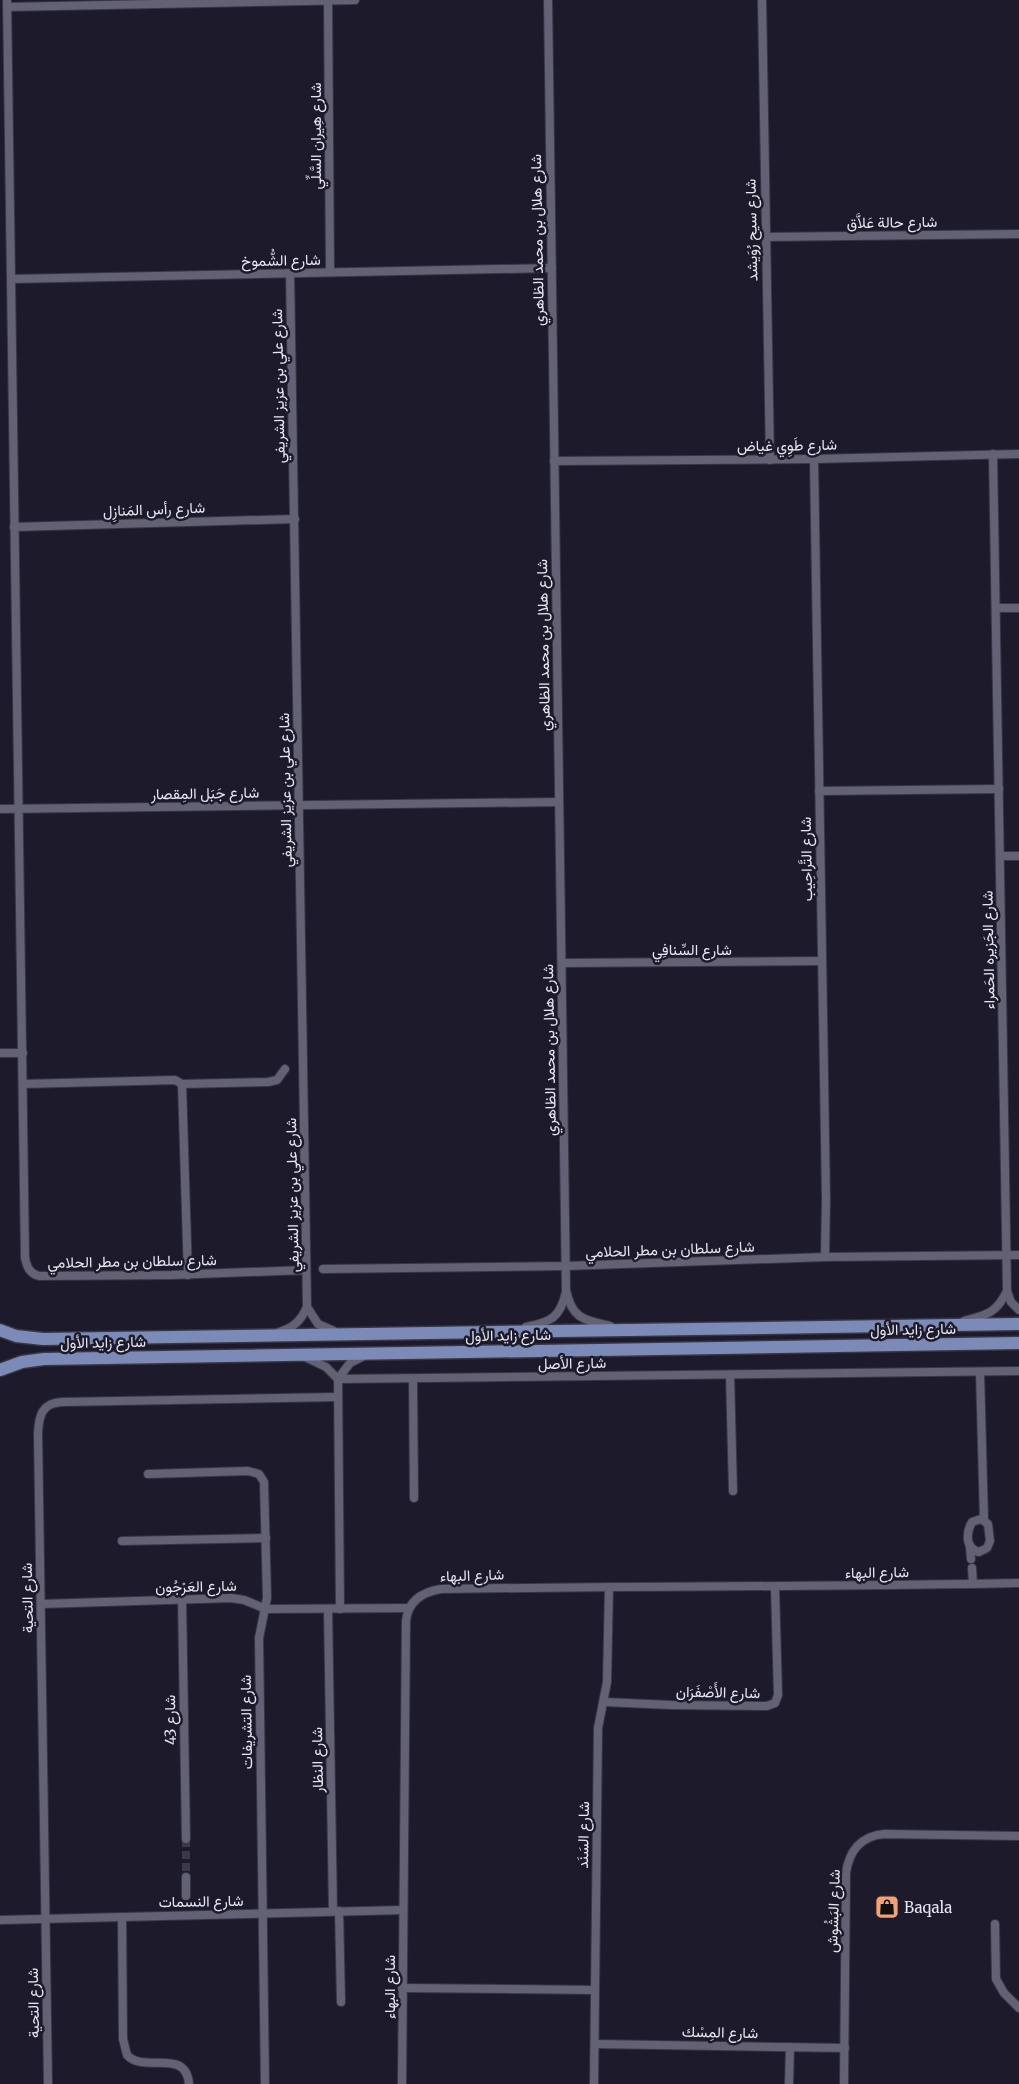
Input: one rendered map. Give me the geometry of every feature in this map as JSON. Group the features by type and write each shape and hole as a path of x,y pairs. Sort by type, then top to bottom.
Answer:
{"main road":[{"name":"شارع زايد الأول","path":"0,1330 25,1338 44,1339 1019,1324"},
{"name":"شارع زايد الأول","path":"0,1370 22,1362 44,1359 1019,1343"}],"street":[{"name":"شارع هِيران السَّلِّي","path":"328,0 330,272"},
{"path":"7,3 355,0"},
{"name":"شارع هلال بن محمد الظاهري","path":"504,1332 540,1324 554,1318 562,1307 566,1290 548,0"},
{"name":"شارع سيح رُوَيشد","path":"762,0 770,460"},
{"name":"شارع سلطان بن مطر الحلامي","path":"7,3 23,1084 23,1202 27,1269 34,1275 39,1276 188,1275 306,1270"},
{"path":"0,134 9,134"},
{"name":"شارع حالة عَلاَّق","path":"765,237 1019,234"},
{"name":"شارع الشُّموخ","path":"11,279 552,268"},
{"name":"شارع علي بن عزيز الشريفي","path":"290,273 307,1307"},
{"name":"شارع الجَزيره الحَمراء","path":"993,454 1007,1292"},
{"name":"شارع طَوِي غياض","path":"554,461 770,460 1019,454"},
{"name":"شارع التَّراحِيب","path":"814,459 825,1257"},
{"name":"شارع رأس المَنازِل","path":"14,527 295,519"},
{"path":"996,608 1019,608"},
{"path":"819,791 999,789"},
{"name":"شارع جَبَل المِقصار","path":"0,809 559,802"},
{"path":"1000,856 1019,856"},
{"name":"شارع السِّنافِي","path":"562,963 822,961"},
{"path":"0,1053 22,1053"},
{"path":"23,1084 175,1080 182,1084 273,1082 285,1069"},
{"path":"182,1084 188,1275"},
{"name":"شارع سلطان بن مطر الحلامي","path":"323,1269 566,1266 825,1257 1019,1255"},
{"name":"شارع هلال بن محمد الظاهري","path":"566,1290 570,1306 578,1316 589,1321 628,1330"},
{"path":"1007,1292 1011,1302 1019,1310"},
{"path":"949,1325 990,1313 1000,1304 1007,1292"},
{"path":"307,1307 313,1320 321,1327 356,1335"},
{"path":"262,1336 294,1325 303,1316 307,1307"},
{"path":"340,1609 338,1379 350,1363 368,1354"},
{"path":"297,1355 318,1362 338,1379"},
{"name":"شارع الأصل","path":"338,1379 1019,1371"},
{"path":"970,1548 979,1552 988,1546 990,1528 984,1520 980,1372"},
{"path":"730,1375 733,1491"},
{"path":"413,1379 414,1498"},
{"name":"شارع التحية","path":"48,2084 38,1427 41,1413 48,1405 62,1402 338,1397"},
{"name":"شارع التشريفات","path":"148,1474 256,1472 264,1482 266,1610 259,1638 265,2084"},
{"path":"971,1559 968,1540 970,1525 974,1520 984,1520"},
{"path":"122,1541 266,1538"},
{"path":"972,1568 973,1584"},
{"name":"شارع البهاء","path":"402,2084 406,1621 408,1608 425,1593 441,1589 610,1586 775,1587 1019,1583"},
{"name":"شارع السَنَد","path":"594,2084 598,1728 599,1714 604,1702 607,1682 610,1586"},
{"name":"شارع الأَصْفَرَان","path":"604,1702 725,1706 767,1706 775,1703 778,1695 775,1587"},
{"name":"شارع العَرْجُون","path":"41,1604 237,1598 266,1610 408,1608"},
{"name":"شارع 43","path":"182,1599 186,1839"},
{"name":"شارع النظار","path":"328,1609 336,1911 341,2002"},
{"name":"شارع البَشُوش","path":"844,2084 846,1873 849,1860 856,1847 866,1839 884,1834 1019,1836"},
{"path":"186,1877 186,1896"},
{"name":"شارع النسمات","path":"0,1920 403,1910"},
{"path":"122,1917 123,2039 127,2055 136,2062 173,2063 179,2065 187,2074 189,2084"},
{"path":"996,1924 996,1979 1004,1993 1019,2008"},
{"path":"402,1988 595,1990"},
{"name":"شارع المِسْك","path":"594,2044 845,2048"},
{"path":"789,2084 790,2047"}],"tunnel":[{"path":"186,1839 186,1877"}],"place":[{"name":"Baqala","path":"887,1907"}]}
